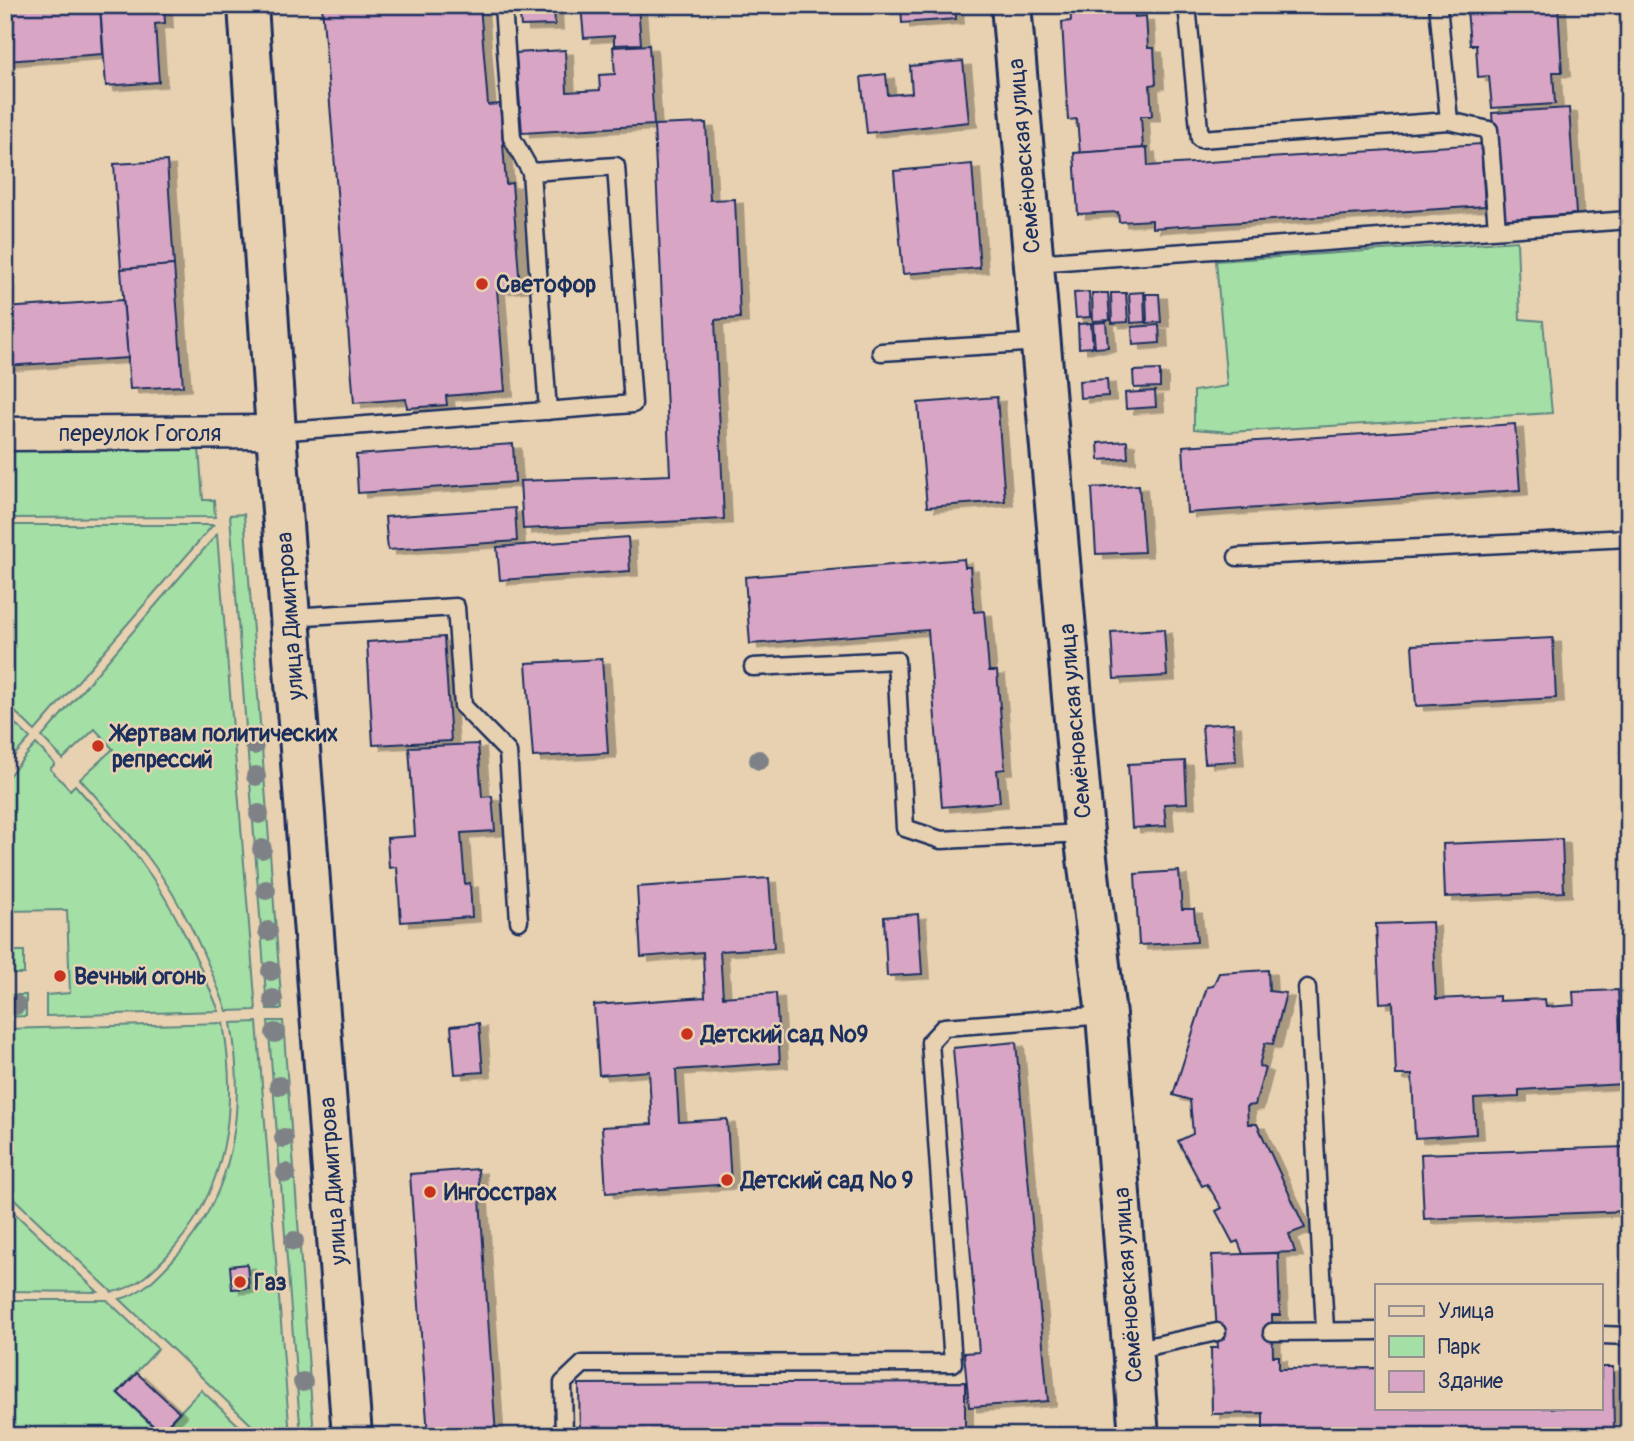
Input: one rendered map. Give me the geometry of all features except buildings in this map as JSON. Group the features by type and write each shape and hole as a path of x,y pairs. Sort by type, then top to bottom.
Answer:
{"street":[{"name":"улица Димитрова","path":"248,5 276,432 352,1436"},
{"name":"Семёновская улица","path":"1011,5 1084,833 1106,1015 1139,1436"},
{"name":"переулок Гоголя","path":"5,434 276,432"}],"lane":[{"path":"503,5 512,138 531,172 548,411"},
{"path":"1187,5 1200,139 1449,121 1489,130 1497,229"},
{"path":"1438,5 1449,121"},
{"path":"276,432 633,404 616,166 531,172"},
{"path":"1034,263 1629,220"},
{"path":"881,352 1041,342"},
{"path":"1237,558 1629,538"},
{"path":"290,617 456,607 463,706 508,752 519,920"},
{"path":"753,667 896,660 905,828 941,841 1084,833"},
{"path":"1307,988 1325,1330"},
{"path":"564,1436 563,1383 583,1364 953,1363 930,1042 944,1027 1106,1015"},
{"path":"1272,1332 1375,1331"},
{"path":"1133,1350 1217,1332"},
{"path":"1602,1335 1629,1336"}],"green space":[{"path":"1517,241 1520,319 1543,321 1552,413 1230,432 1194,429 1194,391 1227,386 1216,261"},
{"path":"199,448 203,500 214,500 215,517 5,518 5,449"},
{"path":"244,514 282,1009 267,1009 230,515"},
{"path":"5,525 213,525 35,731 5,702"},
{"path":"217,534 256,1010 227,1011 202,951 161,875 80,779 113,749 95,729 63,759 42,737"},
{"path":"5,714 30,738 5,766"},
{"path":"36,744 55,764 50,769 70,790 75,785 127,843 154,880 185,935 219,1011 46,1016 46,995 70,993 67,910 5,911 5,780"},
{"path":"5,951 24,951 24,974 5,974"},
{"path":"5,995 26,995 26,1016 5,1017"},
{"path":"268,1021 283,1021 314,1436 301,1436"},
{"path":"257,1022 290,1436 263,1436 120,1299 142,1289 171,1262 193,1236 209,1209 222,1181 231,1151 235,1120 237,1088 231,1023"},
{"path":"223,1023 229,1087 228,1118 215,1178 203,1206 186,1233 165,1258 134,1284 112,1292 5,1190 5,1029"},
{"path":"5,1204 98,1292 5,1291"},
{"path":"5,1300 107,1300 158,1349 117,1393 160,1433 201,1390 250,1436 5,1436"}],"place":[{"name":"Светофор","path":"482,284"},
{"name":"Жертвам политических репрессий","path":"98,746"},
{"name":"Вечный огонь","path":"60,976"},
{"name":"Детский сад №9","path":"687,1034"},
{"name":"Детский сад № 9","path":"727,1180"},
{"name":"Ингосстрах","path":"430,1192"},
{"name":"Газ","path":"240,1282"}]}
